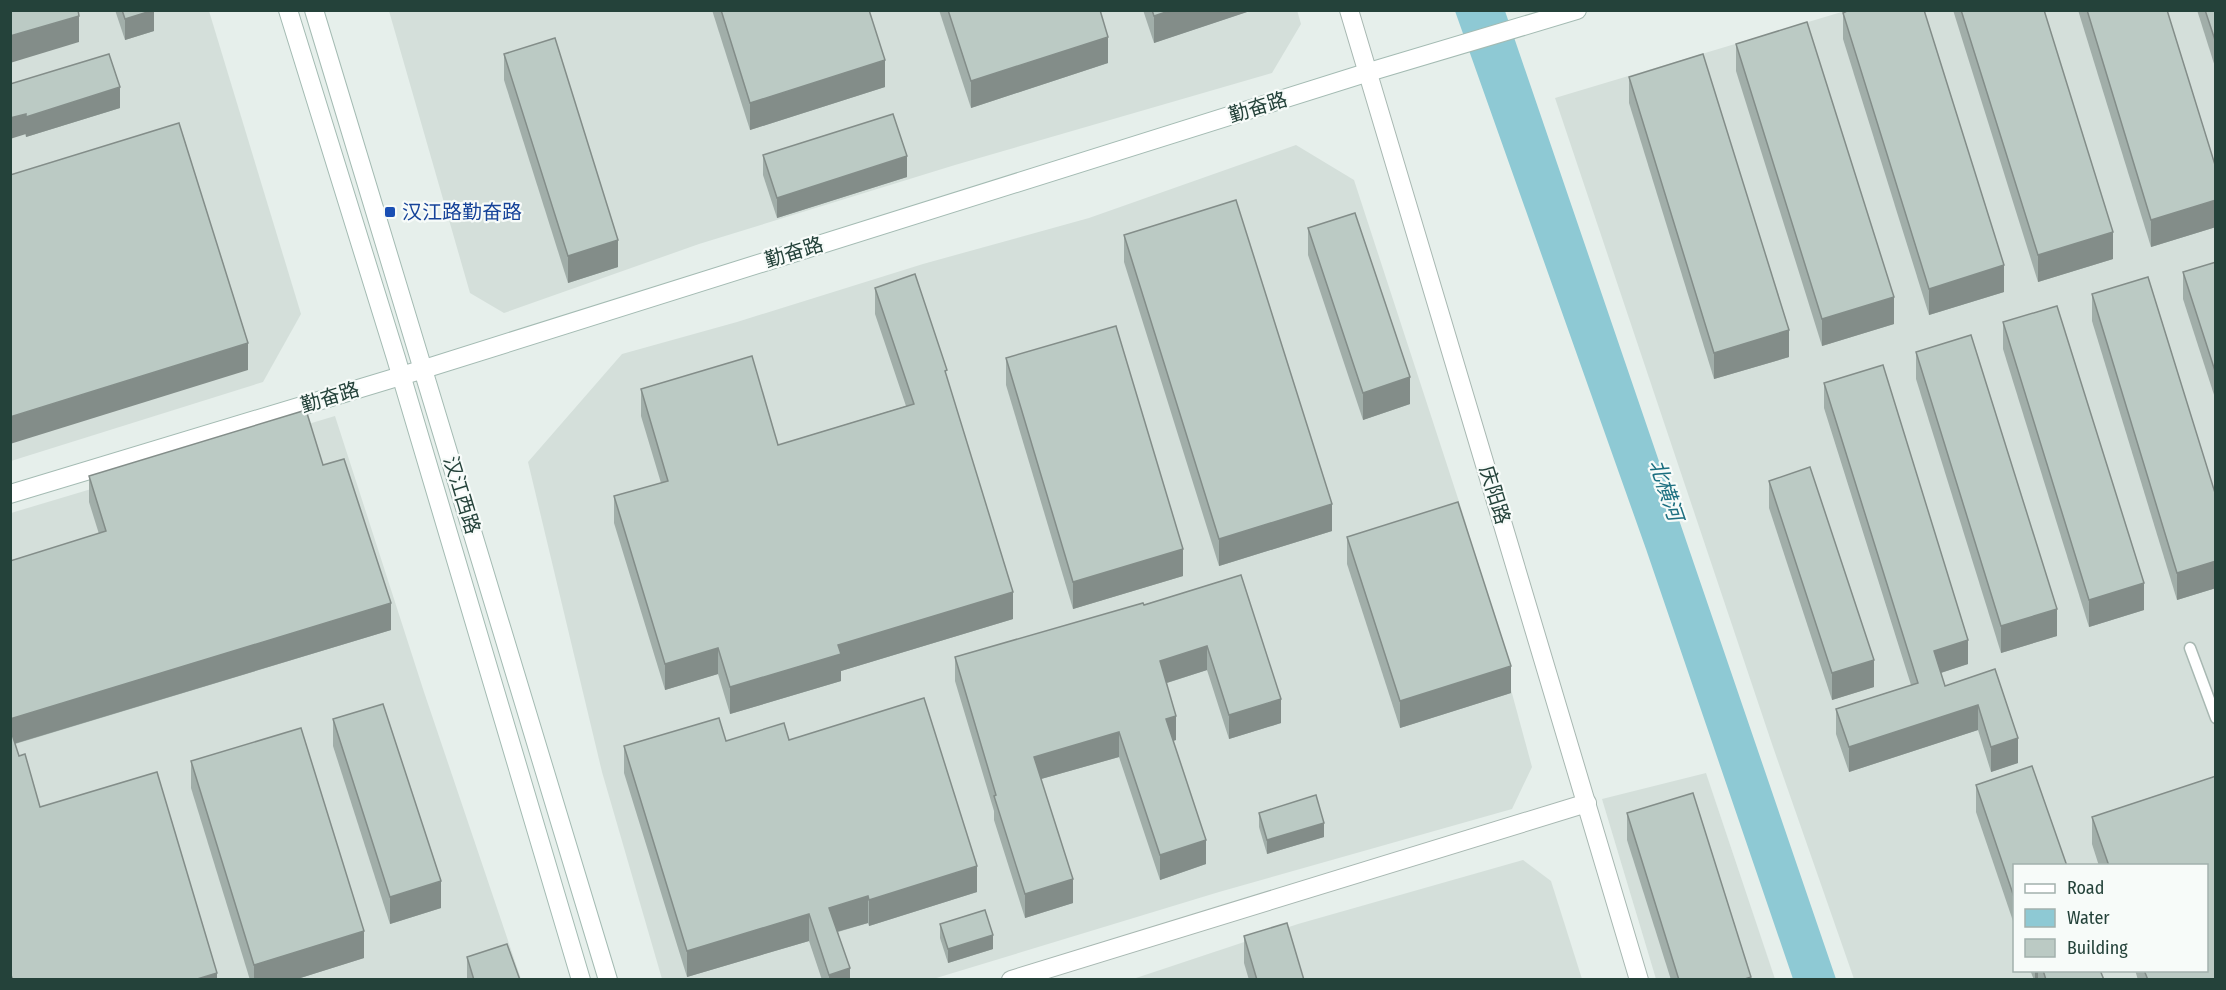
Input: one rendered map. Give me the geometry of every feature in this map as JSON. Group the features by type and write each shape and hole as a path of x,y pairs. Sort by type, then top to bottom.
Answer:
{"street":[{"name":"汉江西路","path":"288,10 401,376 581,980"},
{"name":"汉江西路","path":"314,10 608,980"},
{"name":"庆阳路","path":"1349,10 1639,980"},
{"name":"勤奋路","path":"10,494 424,369 1369,72 1577,10"},
{"path":"1011,980 1587,803"}],"lane":[{"path":"2190,648 2216,718"}],"shaded area":[{"path":"1297,10 1301,24 1272,73 955,165 699,244 504,313 470,293 389,11"},
{"path":"11,11 209,11 301,314 263,382 11,461"},
{"path":"1845,11 2215,11 2215,979 1854,979 1773,747 1555,98"},
{"path":"1296,145 1354,180 1465,520 1532,767 1512,809 1219,892 933,979 662,979 602,772 528,462 622,354 737,322 923,264 1089,218"},
{"path":"335,416 424,692 521,979 11,980 11,513"},
{"path":"1706,773 1775,979 1656,979 1602,799"},
{"path":"1523,860 1551,881 1582,979 1130,980 1298,924"}],"water":[{"name":"北横河","path":"1455,11 1505,11 1836,979 1793,979 1646,549"}],"building":[{"path":"10,10 78,10 79,16 10,36"},
{"path":"122,10 154,10 125,19"},
{"path":"721,10 869,10 885,60 750,103"},
{"path":"948,10 1100,10 1108,37 971,81"},
{"path":"1152,10 1172,10 1154,16"},
{"path":"1849,10 1924,10 2004,265 1929,289 1843,13"},
{"path":"1961,10 2044,10 2113,232 2038,255"},
{"path":"2087,10 2167,10 2216,168 2216,200 2151,220"},
{"path":"2205,10 2216,10 2216,43"},
{"path":"1807,22 1894,297 1822,319 1736,44"},
{"path":"555,38 618,240 568,256 504,54"},
{"path":"109,54 120,87 26,117 26,114 10,118 10,84"},
{"path":"1703,54 1789,330 1714,353 1629,77"},
{"path":"893,114 907,156 777,198 763,155"},
{"path":"179,123 248,343 10,417 10,175"},
{"path":"1236,200 1332,504 1219,539 1124,235"},
{"path":"1355,213 1410,377 1363,393 1308,228"},
{"path":"2216,262 2216,374 2183,272"},
{"path":"915,274 947,370 945,371 1013,592 838,645 841,654 730,687 718,648 665,664 614,496 668,481 641,389 752,356 778,445 914,404 875,288"},
{"path":"2148,277 2216,496 2216,561 2177,573 2092,294"},
{"path":"2057,306 2144,583 2089,600 2003,322"},
{"path":"1116,326 1183,549 1073,582 1006,358"},
{"path":"1971,335 2057,609 2001,626 1916,352"},
{"path":"1883,365 1968,640 1934,651 1945,686 1995,669 2018,738 1991,747 1978,705 1849,747 1836,709 1918,683 1824,383"},
{"path":"306,410 323,465 344,459 391,603 10,719 10,561 106,531 89,476"},
{"path":"1810,467 1874,660 1832,673 1769,481"},
{"path":"1458,502 1511,666 1400,701 1347,537"},
{"path":"1241,575 1281,699 1229,715 1207,646 1160,661 1176,716 1166,719 1206,840 1160,855 1119,732 1034,757 1073,879 1025,894 994,796 996,795 955,657 1143,603 1144,605"},
{"path":"924,698 977,866 869,900 868,896 829,908 850,968 829,975 809,914 687,951 624,746 719,718 726,741 784,723 789,740"},
{"path":"383,704 441,881 390,897 333,719"},
{"path":"10,728 19,756 25,754 40,807 157,772 217,973 194,980 13,980 10,973"},
{"path":"301,728 364,931 254,965 191,761"},
{"path":"2032,766 2066,864 2013,864 2013,894 1976,785"},
{"path":"2216,776 2216,980 2148,980 2145,972 2208,972 2208,864 2108,864 2092,817"},
{"path":"1693,793 1751,977 1742,980 1679,980 1627,813"},
{"path":"1316,795 1324,823 1267,840 1259,813"},
{"path":"985,910 993,935 948,949 940,924"},
{"path":"1287,923 1304,980 1257,980 1244,936"},
{"path":"507,944 520,980 474,980 467,957"},
{"path":"2044,972 2101,972 2104,980 2046,980"}],"place":[{"name":"汉江路勤奋路","path":"390,212"}]}
